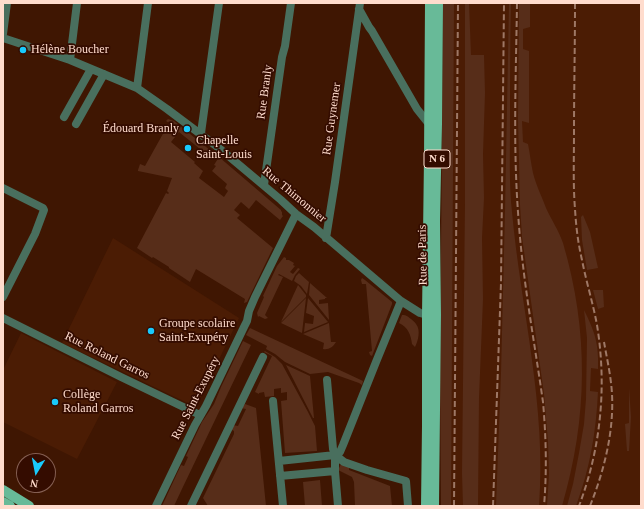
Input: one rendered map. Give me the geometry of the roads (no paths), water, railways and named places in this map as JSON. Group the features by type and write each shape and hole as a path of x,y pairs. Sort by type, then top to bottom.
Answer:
{"main road":[{"name":"Rue de Paris","path":"430,3 429,124 434,506"},
{"name":"Rue de Paris","path":"426,506 427,426 438,124 438,3"},
{"path":"3,490 28,506"},
{"path":"3,502 10,506"}],"street":[{"path":"3,34 7,3"},
{"path":"70,60 78,3"},
{"path":"137,88 148,3"},
{"path":"201,133 219,3"},
{"name":"Rue Branly","path":"264,185 291,3"},
{"path":"358,5 369,27 417,109 429,124"},
{"name":"Rue Guynemer","path":"326,238 337,167 358,5"},
{"name":"Rue Thimonnier","path":"3,38 70,60 137,88 201,133 264,185 296,214 402,301 420,313 432,315"},
{"path":"64,117 91,69"},
{"path":"76,124 104,74"},
{"path":"3,188 43,208 44,210 35,234 3,297"},
{"name":"Rue Saint-Exupéry","path":"156,506 244,327 255,297 296,214"},
{"path":"278,461 335,455 340,452 402,301"},
{"name":"Rue Roland Garros","path":"3,318 114,374 200,415"},
{"path":"194,505 263,357"},
{"path":"328,380 338,506"},
{"path":"273,401 282,506"},
{"path":"335,455 344,462 406,481 408,506"},
{"path":"280,476 335,471"}],"railway":[{"path":"454,506 458,3"},
{"path":"493,506 501,283 504,3"},
{"path":"517,3 515,108 516,186 522,260 543,402 546,454 544,506"},
{"path":"575,3 575,215 585,276 597,325 602,371 602,394 597,439 579,506"},
{"path":"590,506 600,479 610,437 612,408 611,387 604,342"}],"place":[{"name":"Hélène Boucher","path":"23,50"},
{"name":"Édouard Branly","path":"187,129"},
{"name":"Chapelle Saint-Louis","path":"188,148"},
{"name":"Groupe scolaire Saint-Exupéry","path":"151,331"},
{"name":"Collège Roland Garros","path":"55,402"}]}
